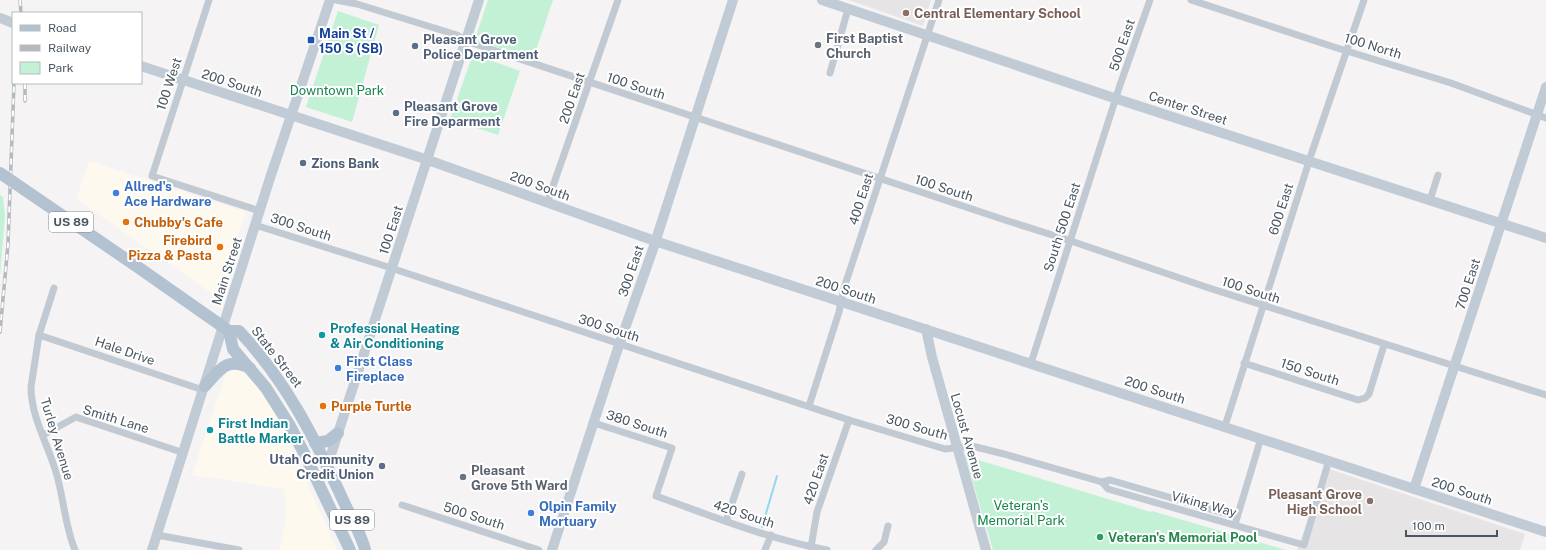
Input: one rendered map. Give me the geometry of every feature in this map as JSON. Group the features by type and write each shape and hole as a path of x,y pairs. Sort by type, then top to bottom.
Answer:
{"main road":[{"name":"State Street","path":"0,173 226,329 239,331 244,336 269,365 290,395 315,443 323,469 338,489 366,550"},
{"name":"State Street","path":"226,329 233,349 252,370 280,409 305,455 347,545"},
{"path":"204,388 218,370 228,364 239,364 252,370"},
{"path":"280,409 296,422 323,469 346,527 347,545"},
{"path":"315,443 328,441 338,433"}],"street":[{"name":"100 West","path":"152,176 209,0"},
{"name":"Main Street","path":"152,550 204,388 226,329 255,225 330,0"},
{"name":"100 South","path":"336,0 357,4 457,35 466,42 589,84 1070,241 1263,306 1546,396"},
{"name":"100 East","path":"323,469 338,433 479,0"},
{"name":"200 East","path":"547,203 618,0"},
{"name":"300 East","path":"552,550 619,344 655,241 733,0"},
{"name":"Center Street","path":"822,0 1116,98 1546,238"},
{"name":"400 East","path":"809,406 842,302 844,288 939,0"},
{"name":"500 East","path":"1116,98 1150,0"},
{"name":"100 North","path":"1191,0 1346,51 1451,83 1542,116"},
{"name":"600 East","path":"1225,426 1244,363 1364,0"},
{"path":"830,73 848,8"},
{"path":"0,18 12,23"},
{"name":"200 South","path":"142,66 428,160 655,241 926,328 1546,532"},
{"name":"700 East","path":"1414,489 1502,224 1542,116 1546,87"},
{"name":"South 500 East","path":"1031,363 1116,98"},
{"path":"1430,200 1438,175"},
{"name":"300 South","path":"152,176 260,210"},
{"name":"300 South","path":"255,225 849,420 945,449 957,447"},
{"name":"Turley Avenue","path":"54,288 38,335 31,396 33,408 56,470 70,538 75,550"},
{"name":"Locust Avenue","path":"926,328 932,357 986,550"},
{"name":"Hale Drive","path":"38,335 204,388"},
{"name":"150 South","path":"1244,363 1358,400 1367,396 1384,344"},
{"name":"Smith Lane","path":"43,435 76,417 184,453"},
{"name":"420 East","path":"811,547 817,512 849,420"},
{"name":"380 South","path":"594,423 672,448 656,496"},
{"path":"1235,525 1261,438"},
{"name":"Viking Way","path":"957,447 972,446 1102,482 1110,480 1237,517"},
{"name":"Viking Way","path":"1102,482 1108,489 1304,545 1329,460"},
{"path":"726,521 742,474"},
{"name":"420 South","path":"656,496 726,521 811,547 827,550"},
{"name":"500 South","path":"402,505 538,550"},
{"path":"876,550 884,542 888,526"},
{"path":"157,535 239,550"},
{"path":"765,550 771,535"}],"shaded area":[{"name":"Central Elementary School","path":"849,0 931,0 923,26"},
{"path":"89,161 246,212 222,286 219,290 211,293 76,199"},
{"path":"237,368 247,372 277,415 337,550 280,550 286,516 284,489 192,475 226,372"},
{"name":"Pleasant Grove High School","path":"1326,468 1525,534 1520,550 1297,550"}],"green space":[{"path":"488,0 553,0 533,59 478,41 476,36"},
{"name":"Downtown Park","path":"338,11 379,25 352,122 306,107"},
{"path":"473,54 520,71 498,135 450,119"},
{"path":"0,195 3,197 5,216 0,276"},
{"name":"Veteran's Memorial Park","path":"965,456 1151,512 1152,511 1286,550 993,550"}],"waterway":[{"path":"762,527 777,476"}],"railway":[{"path":"20,0 21,12"},
{"path":"0,332 8,244 14,84"},
{"path":"25,84 25,101"}],"place":[{"name":"Central Elementary School","path":"906,13"},
{"name":"Main St / 150 S (SB)","path":"311,40"},
{"name":"First Baptist Church","path":"818,45"},
{"name":"Pleasant Grove Police Department","path":"415,46"},
{"name":"Pleasant Grove Fire Deparment","path":"396,113"},
{"name":"Zions Bank","path":"303,163"},
{"name":"Allred's Ace Hardware","path":"116,193"},
{"name":"Chubby's Cafe","path":"126,222"},
{"name":"Firebird Pizza & Pasta","path":"220,247"},
{"name":"Professional Heating & Air Conditioning","path":"322,335"},
{"name":"First Class Fireplace","path":"338,368"},
{"name":"Purple Turtle","path":"323,406"},
{"name":"First Indian Battle Marker","path":"210,430"},
{"name":"Utah Community Credit Union","path":"382,466"},
{"name":"Pleasant Grove 5th Ward","path":"463,477"},
{"name":"Pleasant Grove High School","path":"1370,501"},
{"name":"Olpin Family Mortuary","path":"531,513"},
{"name":"Veteran's Memorial Pool","path":"1100,537"}]}
